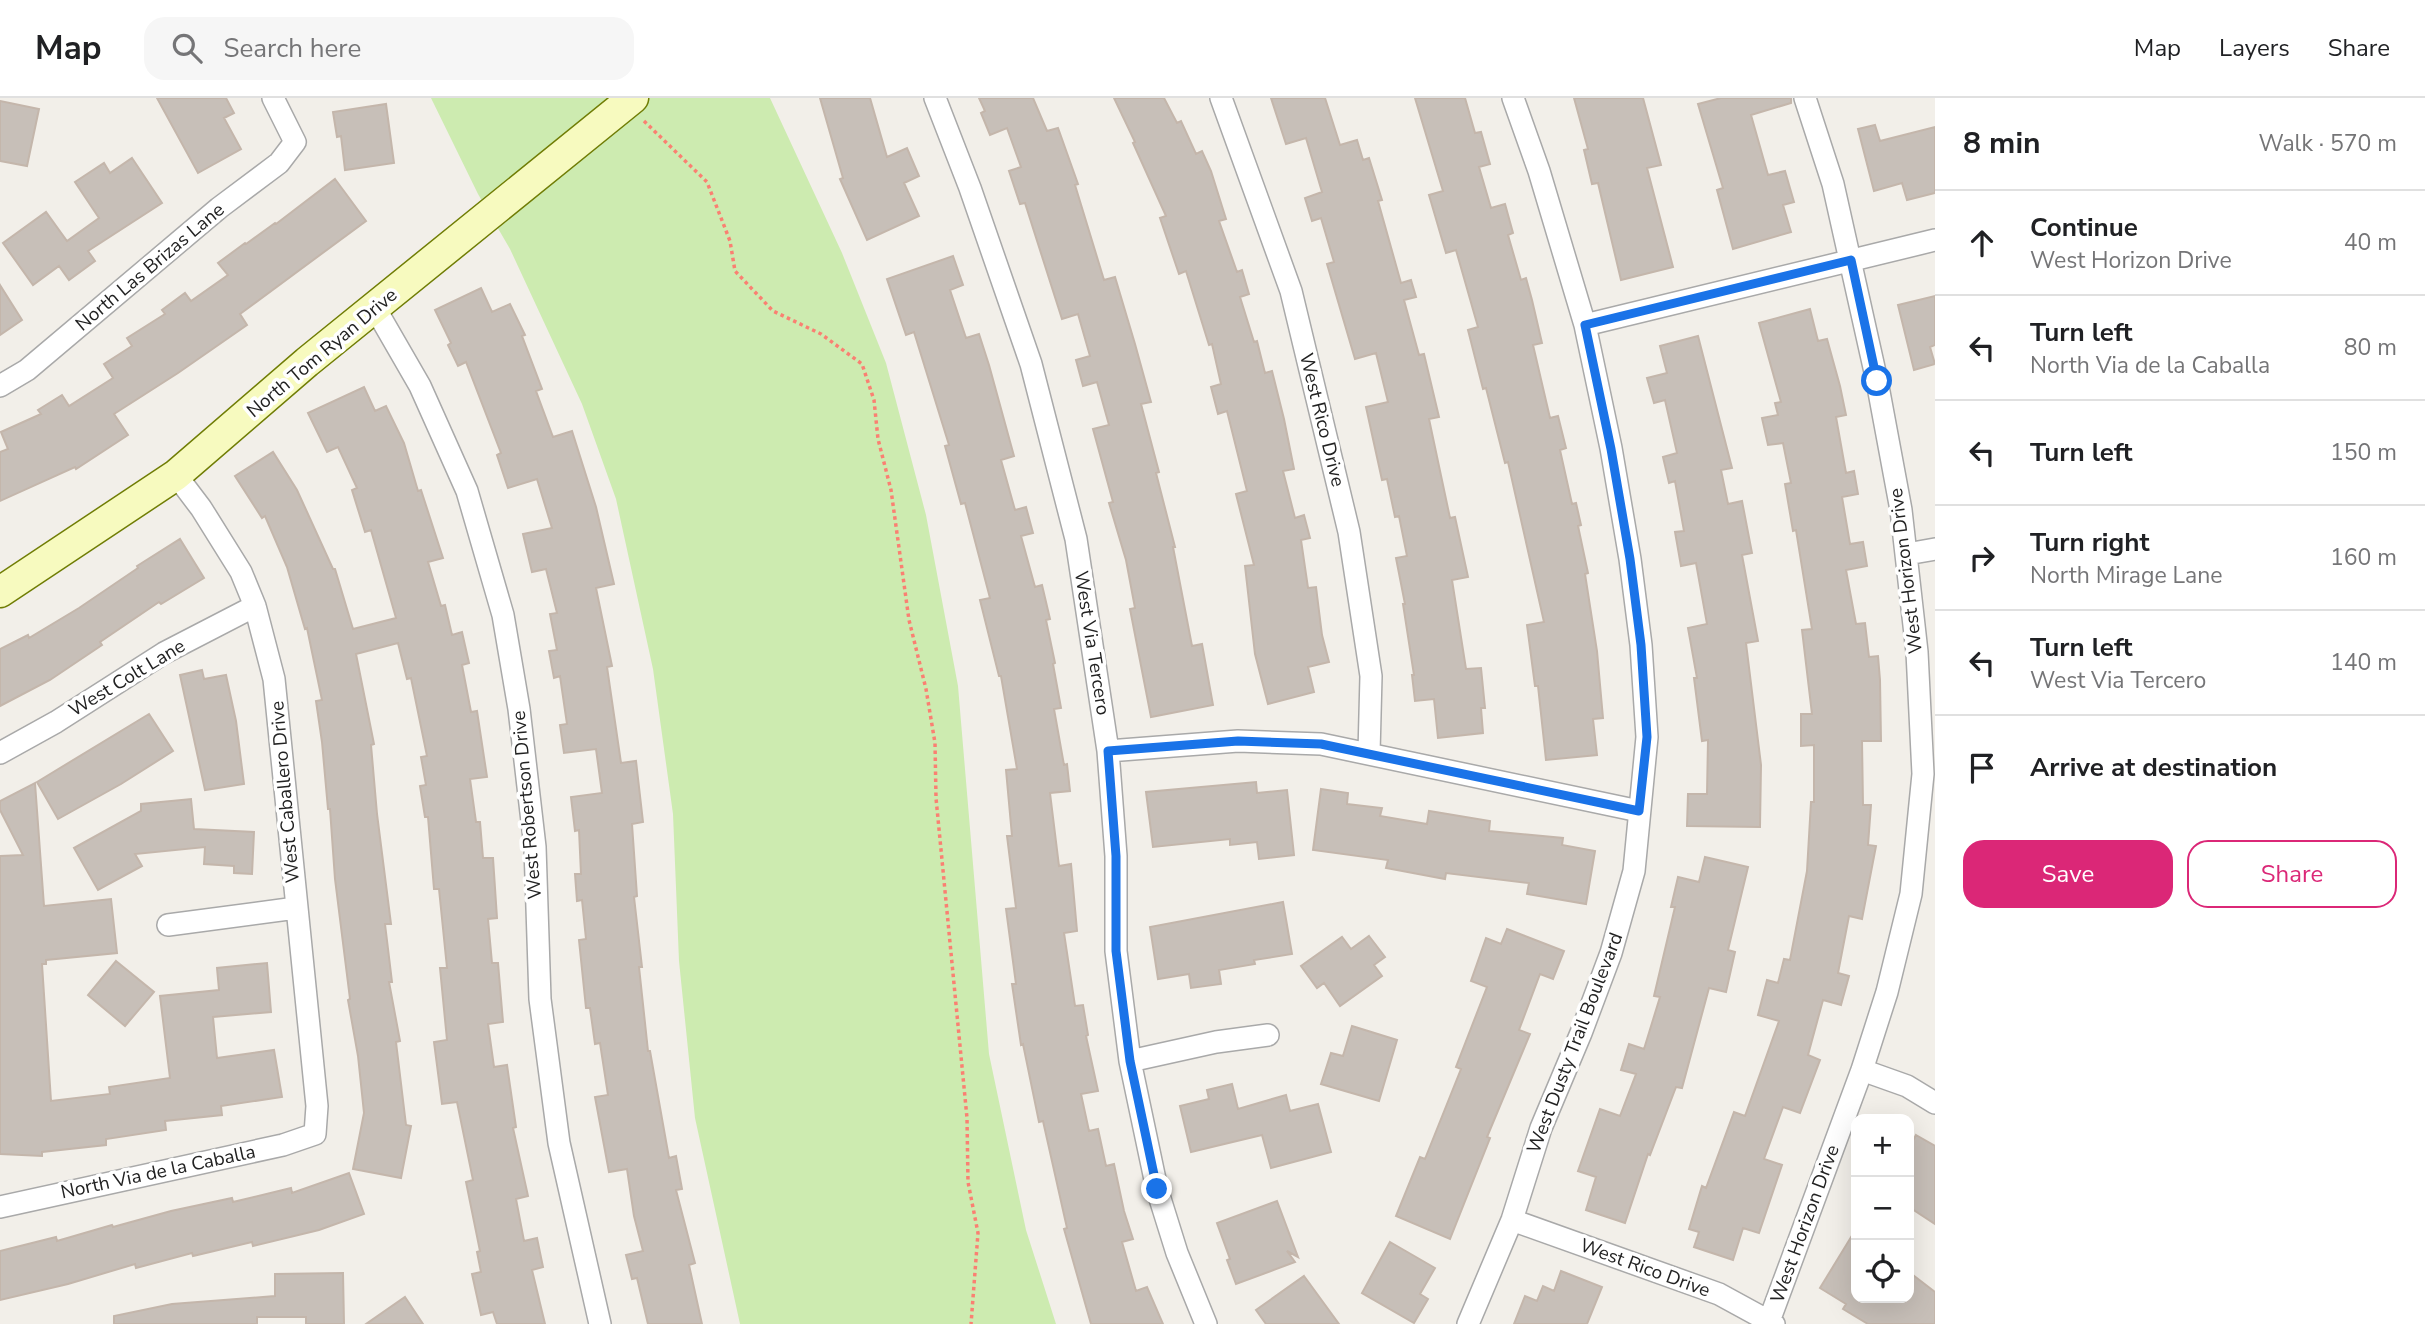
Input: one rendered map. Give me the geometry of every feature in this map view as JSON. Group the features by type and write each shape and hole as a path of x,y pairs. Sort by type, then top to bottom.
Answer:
{"street":[{"name":"North Las Brizas Lane","path":"0,386 27,370 219,208 279,163 295,142 273,98"},
{"name":"West Via Tercero","path":"935,98 970,187 1031,364 1076,539 1108,751 1116,856 1116,951 1130,1061 1157,1189 1177,1253 1206,1324"},
{"name":"West Rico Drive","path":"1221,98 1291,291 1349,532 1371,676 1369,753"},
{"name":"West Dusty Trail Boulevard","path":"1468,1324 1512,1220 1541,1128 1611,953 1634,871 1647,737 1641,645 1617,485 1585,325 1539,172 1513,98"},
{"name":"West Horizon Drive","path":"1770,1323 1862,1070 1887,992 1911,894 1923,774 1917,652 1901,510 1851,260 1833,184 1805,98"},
{"name":"North Tom Ryan Drive","path":"3,585 176,475 307,362 630,100"},
{"path":"1585,325 1935,240"},
{"name":"West Robertson Drive","path":"375,308 420,386 467,491 503,615 519,709 533,834 540,999 559,1143 600,1324"},
{"name":"West Caballero Drive","path":"176,475 201,508 241,572 255,606 274,679 317,1106 315,1134"},
{"path":"1907,554 1935,549"},
{"name":"West Colt Lane","path":"0,752 56,722 164,653 255,606"},
{"path":"1108,751 1238,741 1321,744 1639,811"},
{"path":"168,925 296,908"},
{"path":"1130,1061 1216,1042 1268,1035"},
{"path":"1862,1070 1907,1086 1935,1103"},
{"name":"North Via de la Caballa","path":"0,1207 283,1145 315,1134"},
{"name":"West Rico Drive","path":"1512,1220 1719,1294 1770,1323"}],"path":[{"path":"630,100 707,182 730,241 735,271 773,311 821,334 862,364 874,400 878,439 891,490 909,620 926,688 935,743 936,798 967,1118 968,1182 978,1233 971,1324"}],"green space":[{"path":"431,98 770,98 842,253 886,363 926,515 958,686 989,1054 1026,1230 1056,1324 740,1324 695,1118 679,961 673,814 653,669 616,499 582,404 510,249 478,194"}],"building":[{"path":"157,98 226,98 234,113 224,118 241,149 198,173"},
{"path":"820,98 870,98 887,157 907,148 919,176 904,183 919,216 867,240 840,179 843,178"},
{"path":"979,98 1033,98 1047,131 1058,128 1078,184 1075,185 1104,280 1115,277 1151,402 1141,404 1175,547 1192,646 1202,644 1213,705 1151,717 1130,609 1135,608 1126,560 1109,503 1113,502 1093,429 1109,425 1097,382 1083,386 1076,360 1090,356 1078,314 1062,319 1025,203 1020,204 1009,171 1021,167 1007,128 990,135 981,113 985,111"},
{"path":"1114,98 1164,98 1177,123 1181,121 1196,154 1202,151 1211,171 1226,219 1219,221 1237,272 1242,270 1249,294 1240,297 1254,342 1257,341 1265,373 1272,371 1284,419 1294,469 1283,471 1295,518 1304,515 1310,538 1301,540 1308,588 1316,587 1322,635 1329,662 1308,667 1314,692 1268,704 1255,654 1245,566 1254,565 1236,494 1247,491 1227,411 1218,414 1211,387 1221,384 1212,344 1209,345 1186,271 1179,274 1160,218 1166,216"},
{"path":"1271,98 1325,98 1340,145 1357,140 1363,160 1369,158 1382,200 1378,201 1401,283 1411,280 1416,297 1404,300 1419,355 1424,354 1439,417 1429,419 1450,518 1455,517 1468,577 1452,580 1466,669 1481,668 1485,708 1481,708 1483,733 1438,738 1434,699 1415,701 1405,604 1396,558 1407,556 1399,516 1395,517 1387,479 1382,480 1366,407 1388,402 1376,353 1355,359 1327,264 1334,262 1321,218 1312,221 1305,198 1322,192 1306,138 1286,144"},
{"path":"1415,98 1465,98 1475,133 1481,132 1490,164 1479,167 1491,208 1505,204 1513,233 1508,235 1521,280 1526,278 1542,343 1533,345 1550,418 1558,416 1566,448 1560,450 1572,504 1576,503 1581,525 1578,526 1588,573 1585,574 1597,651 1603,718 1593,719 1597,755 1546,760 1538,686 1535,686 1527,625 1544,622 1508,462 1505,463 1468,330 1478,327 1456,250 1446,253 1429,195 1443,191"},
{"path":"1574,98 1643,98 1661,165 1647,168 1673,267 1621,280 1598,183 1592,184 1584,150 1588,149"},
{"path":"1721,98 1791,98 1791,103 1751,115 1768,175 1785,171 1794,202 1783,205 1791,232 1733,249 1717,190 1723,188 1698,104"},
{"path":"0,101 39,109 27,166 0,161"},
{"path":"386,104 394,163 345,170 341,136 337,137 333,112"},
{"path":"1875,125 1880,141 1935,127 1935,193 1907,200 1902,183 1874,191 1858,129"},
{"path":"132,158 162,203 88,251 95,261 69,280 59,266 33,285 3,243 46,212 67,241 99,218 75,182 104,163 110,173"},
{"path":"335,179 366,221 240,314 247,325 114,414 128,435 76,469 75,467 0,501 0,452 8,449 1,432 41,414 38,410 62,395 69,406 113,378 104,364 132,346 127,338 165,314 162,310 185,293 191,301 228,275 218,263 276,224"},
{"path":"953,256 963,285 950,290 966,338 979,334 989,365 1014,456 1001,460 1015,510 1026,507 1033,533 1021,536 1035,587 1042,585 1050,619 1046,620 1061,708 1054,709 1064,765 1067,764 1070,791 1050,793 1059,866 1071,864 1077,931 1064,933 1075,1006 1083,1005 1086,1036 1098,1091 1081,1094 1089,1131 1098,1129 1106,1166 1114,1164 1133,1239 1122,1242 1136,1291 1147,1287 1163,1324 1091,1324 1064,1229 1067,1228 1043,1121 1039,1122 1023,1044 1021,1045 1012,984 1016,984 1006,909 1016,908 1007,836 1012,836 1006,770 1017,769 1001,676 980,600 990,598 965,503 961,504 945,446 949,445 914,332 906,335 887,279"},
{"path":"0,285 22,320 0,335"},
{"path":"481,288 492,312 510,304 525,335 522,336 542,389 536,391 553,437 572,431 596,507 614,584 596,588 612,666 607,667 621,763 636,761 643,822 632,824 637,896 634,897 648,1051 669,1158 676,1156 682,1189 676,1190 695,1263 689,1265 702,1324 648,1324 637,1278 632,1279 626,1255 643,1251 634,1216 627,1169 609,1172 595,1097 608,1095 600,1043 595,1044 590,1008 586,1008 579,940 586,939 582,900 577,901 575,874 581,874 579,830 575,831 571,797 602,793 596,749 564,753 560,725 567,724 560,676 554,678 549,651 557,650 550,614 557,613 546,569 532,572 523,534 552,528 537,479 508,488 497,455 501,453 466,362 458,366 448,345 451,343 435,310"},
{"path":"1935,296 1935,345 1930,347 1935,364 1914,370 1898,305"},
{"path":"1810,309 1818,341 1827,339 1840,386 1846,415 1836,417 1846,473 1854,471 1858,494 1842,497 1850,544 1863,542 1867,566 1846,570 1856,624 1865,623 1869,657 1878,656 1881,741 1862,741 1863,805 1871,805 1868,845 1876,846 1862,919 1849,916 1838,973 1849,976 1841,1005 1823,1000 1808,1055 1820,1060 1800,1113 1783,1107 1764,1159 1782,1165 1759,1233 1743,1228 1733,1260 1694,1247 1699,1232 1689,1229 1702,1186 1706,1188 1734,1112 1745,1116 1779,1021 1758,1015 1767,980 1778,983 1784,959 1790,960 1807,871 1811,802 1814,802 1814,745 1801,746 1801,714 1812,714 1802,630 1812,629 1796,530 1793,531 1785,484 1791,483 1783,443 1768,445 1762,418 1778,415 1775,403 1781,402 1759,323"},
{"path":"1698,336 1732,468 1721,470 1728,504 1742,501 1752,553 1742,555 1758,641 1746,643 1761,765 1760,827 1687,826 1688,794 1707,794 1708,740 1702,741 1694,678 1697,678 1688,628 1707,624 1696,563 1681,566 1675,532 1684,531 1675,481 1669,483 1663,457 1677,453 1665,400 1654,403 1647,378 1667,373 1660,346"},
{"path":"364,387 375,411 386,406 404,443 418,491 421,490 443,558 428,562 441,606 445,605 452,635 462,632 469,663 462,665 471,712 477,711 487,777 470,779 476,822 480,822 483,858 493,858 497,918 488,919 492,963 498,963 503,1022 488,1024 494,1067 507,1065 516,1127 513,1128 528,1196 516,1199 524,1241 537,1238 543,1267 532,1270 545,1324 497,1324 493,1312 481,1315 472,1274 481,1272 477,1252 480,1251 466,1182 473,1180 457,1102 442,1104 434,1042 447,1040 440,968 447,968 439,889 434,889 428,817 425,817 420,786 426,785 421,757 427,756 411,678 407,679 398,643 356,654 374,744 371,745 377,814 391,924 385,924 392,982 389,982 400,1041 396,1042 406,1125 411,1126 401,1178 353,1169 364,1113 348,1000 330,809 316,701 322,700 307,628 305,629 287,567 265,516 262,518 235,476 273,452 297,490 335,569 353,629 396,618 371,530 365,532 352,490 357,488 338,447 327,452 308,413"},
{"path":"180,539 204,578 161,604 159,602 50,680 0,706 0,649 28,635 29,638 79,608"},
{"path":"202,670 204,679 226,675 236,721 244,784 205,790 180,675"},
{"path":"149,714 173,751 58,819 37,782"},
{"path":"1256,782 1257,793 1287,790 1294,855 1259,859 1257,842 1230,845 1230,839 1153,847 1146,792"},
{"path":"35,783 44,906 111,899 117,953 46,960 46,964 42,964 51,1101 110,1094 109,1087 170,1078 160,996 219,990 217,968 267,963 271,1012 213,1017 217,1058 274,1050 282,1097 221,1106 222,1115 165,1121 166,1130 106,1139 106,1145 42,1152 42,1156 0,1154 0,856 23,855 0,810 0,801"},
{"path":"1321,789 1348,793 1347,804 1382,808 1380,816 1427,824 1429,811 1490,821 1489,831 1563,838 1562,845 1595,851 1586,904 1527,894 1529,883 1446,873 1445,879 1386,868 1388,860 1313,850"},
{"path":"191,799 194,829 254,832 252,874 234,873 234,866 204,864 205,847 135,854 142,866 98,890 74,848 141,811 141,804"},
{"path":"1705,857 1748,867 1728,950 1735,952 1726,992 1709,988 1682,1088 1676,1087 1650,1155 1648,1154 1625,1223 1586,1210 1596,1177 1578,1171 1600,1109 1620,1116 1636,1074 1621,1070 1629,1044 1644,1049 1660,997 1654,996 1675,907 1671,907 1678,877 1699,882"},
{"path":"1283,902 1292,954 1254,960 1255,964 1219,970 1221,984 1191,988 1189,974 1158,979 1150,927"},
{"path":"1507,929 1564,951 1553,979 1540,974 1519,1030 1530,1034 1487,1137 1490,1138 1450,1239 1396,1216 1420,1157 1425,1159 1461,1069 1456,1067 1487,987 1471,981 1486,938 1501,944"},
{"path":"1369,936 1385,957 1374,965 1382,976 1340,1006 1324,983 1317,988 1301,966 1342,937 1351,949"},
{"path":"116,961 154,992 125,1026 88,995"},
{"path":"1352,1026 1397,1040 1379,1101 1321,1084 1331,1053 1343,1056"},
{"path":"1232,1084 1238,1109 1286,1095 1290,1111 1318,1104 1331,1152 1271,1168 1262,1135 1191,1152 1180,1106 1209,1099 1207,1090"},
{"path":"1916,1135 1935,1146 1935,1224 1914,1210"},
{"path":"349,1173 364,1214 319,1230 253,1246 252,1242 193,1256 192,1253 136,1268 135,1264 0,1300 0,1251 56,1237 57,1241 112,1225 113,1227 232,1198 233,1202 291,1188 292,1193"},
{"path":"1277,1201 1298,1257 1287,1251 1295,1262 1236,1284 1217,1223"},
{"path":"1851,1237 1851,1303 1914,1303 1914,1276 1935,1292 1935,1324 1868,1324 1843,1309 1846,1304 1820,1288"},
{"path":"1390,1242 1435,1268 1420,1294 1428,1299 1414,1323 1362,1293"},
{"path":"1561,1271 1602,1287 1587,1324 1514,1324 1525,1296 1537,1301 1543,1286 1554,1291"},
{"path":"343,1273 344,1324 306,1324 306,1317 257,1317 257,1324 114,1324 114,1316 172,1304 275,1296 275,1274"},
{"path":"1304,1276 1339,1324 1266,1324 1256,1310"},
{"path":"405,1297 423,1324 366,1324"}],"route":[{"path":"1157,1189 1130,1061 1116,951 1116,856 1108,751 1238,741 1321,744 1639,811 1647,737 1641,645 1630,559 1611,449 1585,325 1851,260 1877,381"}]}
